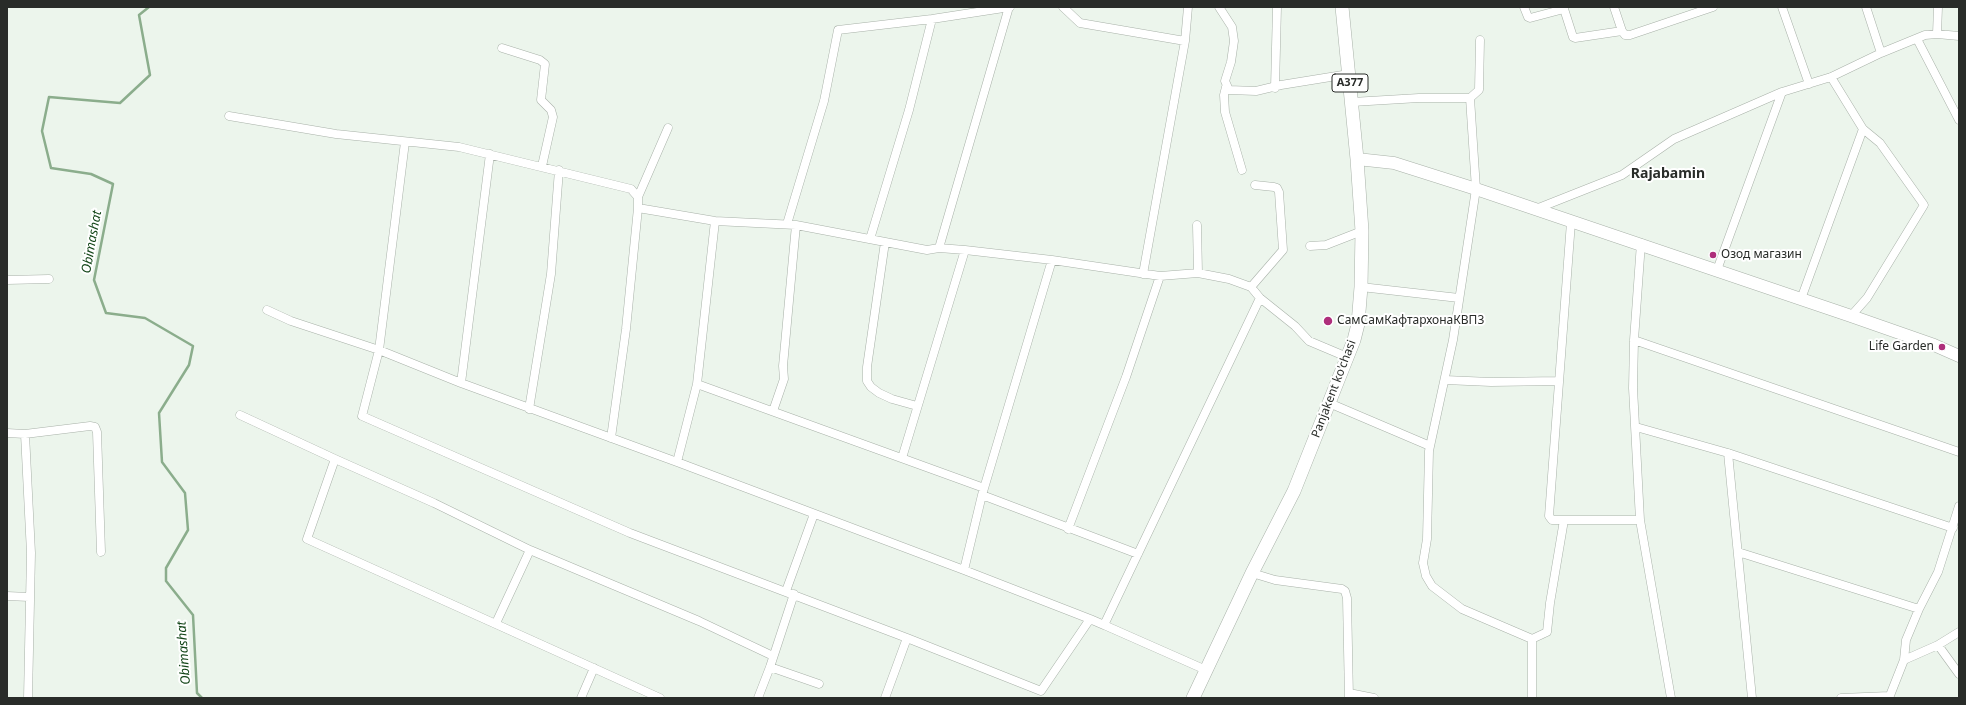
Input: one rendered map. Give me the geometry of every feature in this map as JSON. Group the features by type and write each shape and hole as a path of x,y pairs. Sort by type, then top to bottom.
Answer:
{"main road":[{"name":"Panjakent ko'chasi","path":"1193,698 1252,573 1294,491 1347,358 1358,324 1361,287 1362,231 1352,102 1342,7"},
{"path":"1357,158 1394,163 1476,189 1851,316 1934,345 1959,356"}],"street":[{"path":"787,224 824,101 838,30 932,19 1009,7 939,248"},
{"path":"1065,7 1080,23 1185,41"},
{"path":"1143,274 1185,41 1188,7"},
{"path":"1218,7 1232,27 1234,41 1231,62 1224,81 1226,87 1232,92 1256,91 1275,88 1281,85 1349,74"},
{"path":"1275,88 1277,7"},
{"path":"1524,7 1528,17 1530,18 1564,9 1574,38 1622,31"},
{"path":"1614,7 1622,31 1625,35 1630,35 1703,9 1713,7"},
{"path":"1782,7 1809,84"},
{"path":"1866,7 1880,54"},
{"path":"1937,34 1938,7"},
{"path":"870,238 909,110 932,19"},
{"path":"1536,209 1622,175 1674,139 1782,92 1831,77 1917,38 1937,34 1959,36"},
{"path":"1917,38 1959,120"},
{"path":"1352,102 1419,98 1470,98 1479,90 1480,40"},
{"path":"502,48 540,60 545,64 541,100 551,110 553,117 542,166"},
{"path":"1831,77 1863,129 1880,143 1924,204 1867,298 1851,316"},
{"path":"1226,87 1224,95 1225,112 1242,170"},
{"path":"1717,270 1782,92"},
{"path":"1470,98 1476,189 1446,380 1430,446 1427,539 1423,563 1426,576 1432,586 1462,609 1532,639 1548,632 1550,603 1564,520"},
{"path":"229,116 336,134 459,147 559,170 631,189 638,198"},
{"path":"610,438 626,329 638,198 668,128"},
{"path":"1801,299 1863,129"},
{"path":"405,142 379,350 362,416 630,533 790,593 1041,691 1090,620"},
{"path":"461,384 490,154"},
{"path":"529,409 551,274 559,170"},
{"path":"1250,287 1283,250 1279,192 1277,188 1274,187 1255,185"},
{"path":"638,208 715,221 796,225 927,250 939,248 965,250 1052,260 1160,276 1198,273 1229,279 1250,287 1260,298 1295,326 1309,341 1347,358"},
{"path":"677,462 697,384 715,221"},
{"path":"1571,222 1549,516 1552,520 1640,520"},
{"path":"773,411 784,379 783,366 796,225"},
{"path":"1197,225 1198,273"},
{"path":"1310,246 1326,245 1362,231"},
{"path":"885,242 867,367 867,381 871,387 880,393 892,399 917,406"},
{"path":"1641,244 1634,340 1633,388 1640,520 1671,698"},
{"path":"902,458 965,250"},
{"path":"982,495 1052,260"},
{"path":"1068,529 1126,377 1160,276"},
{"path":"7,280 49,279"},
{"path":"1361,287 1459,298"},
{"path":"1104,625 1260,298"},
{"path":"267,310 379,350 461,384 677,462 964,570 1104,625 1206,670"},
{"path":"1634,340 1959,452"},
{"path":"1446,380 1491,382 1559,380"},
{"path":"697,384 984,488 964,570"},
{"path":"1329,403 1430,446"},
{"path":"240,415 434,503 530,550 699,622 773,656"},
{"path":"7,433 25,434 90,426 95,427 97,432 102,552"},
{"path":"1636,427 1728,453 1953,528"},
{"path":"25,434 31,553 28,698"},
{"path":"1728,453 1752,698"},
{"path":"335,459 307,539 660,698"},
{"path":"982,495 1068,529 1138,554"},
{"path":"1841,698 1889,697 1904,660 1906,640 1919,609 1938,572 1959,506"},
{"path":"758,698 770,667 790,593 814,514"},
{"path":"496,623 530,550"},
{"path":"1738,552 1919,609"},
{"path":"1252,573 1275,580 1342,589 1345,591 1347,598 1349,696 1374,698"},
{"path":"7,596 29,597"},
{"path":"1904,660 1938,645 1959,632"},
{"path":"885,698 907,638"},
{"path":"1532,639 1532,698"},
{"path":"1938,645 1959,674"},
{"path":"770,667 819,684"},
{"path":"581,698 594,668"}],"waterway":[{"name":"Obimashat","path":"149,7 139,15 150,75 120,103 49,97 42,131 51,168 91,174 113,184 94,280 106,313 145,318 193,346 189,365 159,413 162,462 185,493 188,530 166,568 166,581 193,615 197,693 202,698"}],"place":[{"name":"Озод магазин","path":"1713,255"},
{"name":"СамСамКафтархонаКВП3","path":"1328,321"},
{"name":"Life Garden","path":"1942,347"}],"district":[{"name":"Rajabamin","path":"1668,174"}]}
